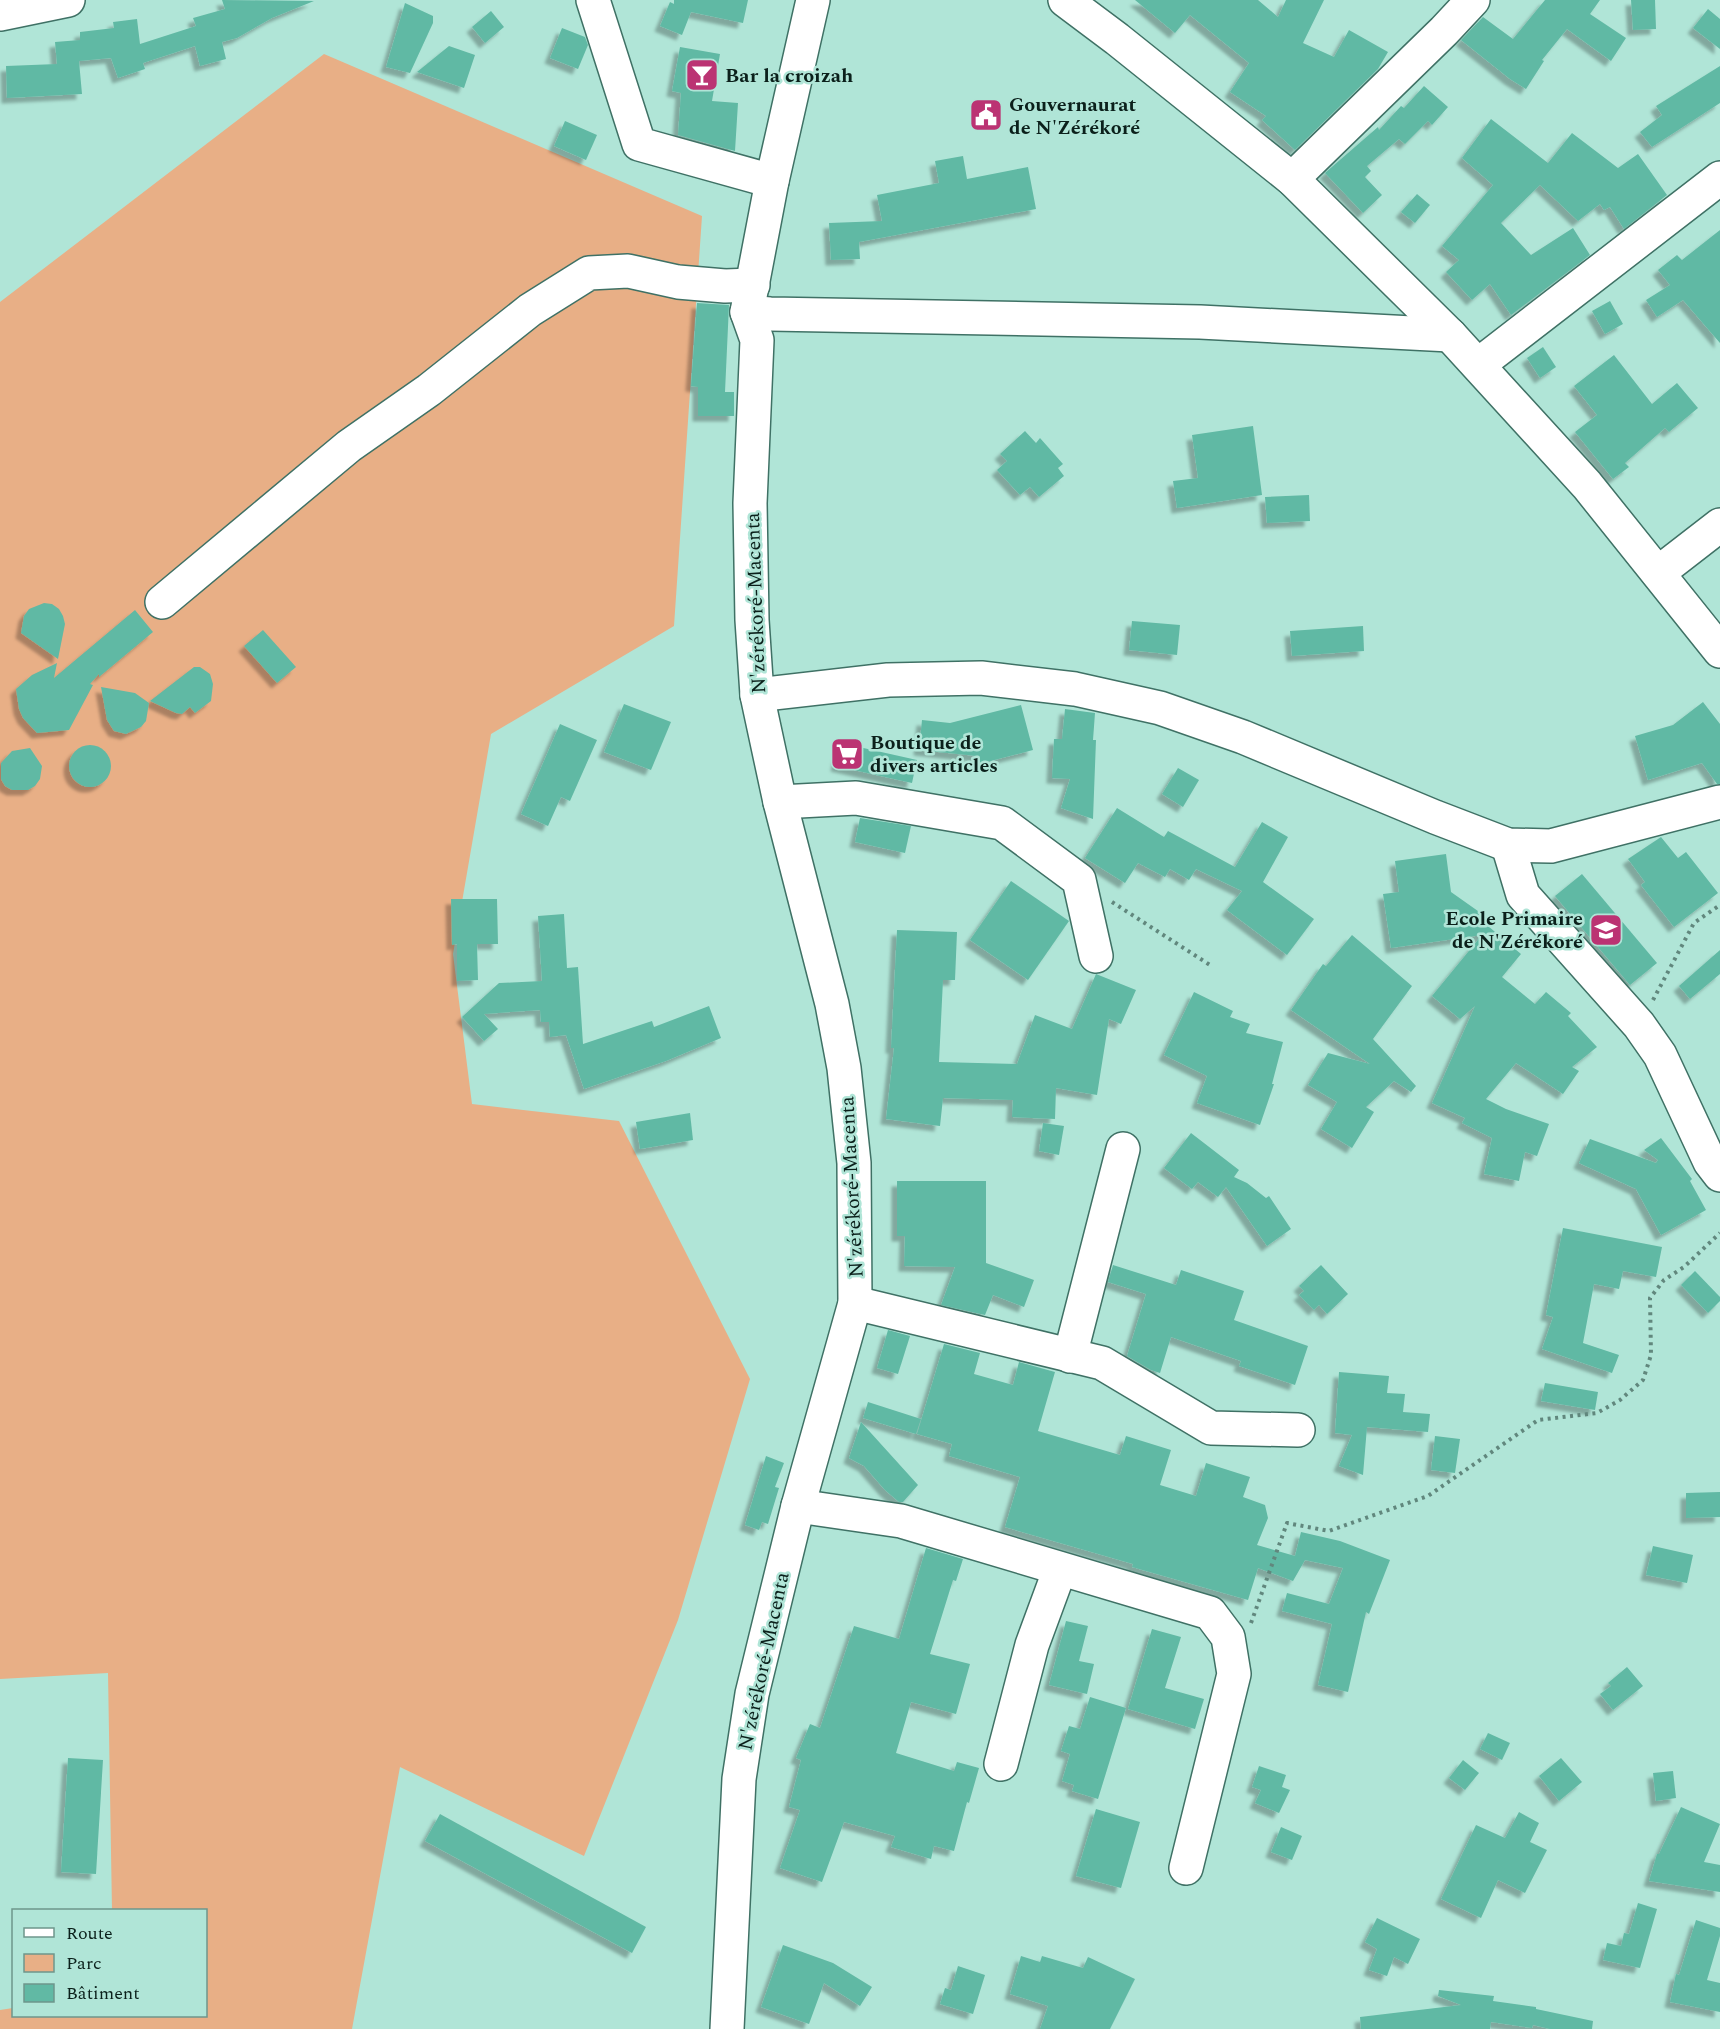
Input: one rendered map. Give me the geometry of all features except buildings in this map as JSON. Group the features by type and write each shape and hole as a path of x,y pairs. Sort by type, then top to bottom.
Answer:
{"main road":[{"path":"0,14 68,0"},
{"path":"593,0 639,144 772,181"},
{"name":"N'zérékoré-Macenta","path":"727,2029 739,1779 752,1694 798,1506 855,1303 854,1163 844,1068 832,1004 780,802 757,695 752,620 750,502 757,313 772,181 813,0"},
{"name":"N'zérékoré-Macenta","path":"757,313 780,248 802,131 836,0"},
{"path":"1065,0 1292,178 1450,335 1587,485 1720,651"},
{"path":"1292,178 1473,0"},
{"path":"1478,365 1720,178"},
{"path":"162,602 349,446 429,390 531,310 589,273 628,271 678,282 725,286 757,313 1200,322 1450,335"},
{"path":"1658,573 1720,525"},
{"path":"757,695 911,679 981,678 1075,689 1160,708 1243,737 1508,845 1551,846 1720,802"},
{"path":"780,802 856,798 1002,824 1079,880 1096,956"},
{"path":"1508,845 1523,895 1639,1025 1660,1054 1710,1162 1720,1175"},
{"path":"1070,1356 1123,1149"},
{"path":"855,1303 1102,1363 1210,1428 1298,1430"},
{"path":"798,1506 901,1521 1210,1612 1228,1637 1234,1674 1186,1868"},
{"path":"1000,1764 1032,1645 1060,1569"}],"path":[{"path":"1079,880 1210,965"},
{"path":"1639,1025 1694,923 1720,904"},
{"path":"1228,1637 1248,1634 1287,1523 1329,1531 1428,1496 1538,1420 1597,1413 1620,1400 1643,1380 1651,1355 1650,1298 1664,1280 1684,1267 1720,1233"}],"green space":[{"path":"324,54 702,216 674,626 491,734 453,954 472,1104 619,1121 750,1379 678,1620 584,1856 400,1767 352,2029 0,2029 0,2010 12,2008 12,2017 207,2017 207,1909 112,1909 108,1673 0,1679 0,302"}],"place":[{"name":"Bar la croizah","path":"702,75"},
{"name":"Gouvernaurat de N'Zérékoré","path":"986,115"},
{"name":"Boutique de divers articles","path":"847,754"},
{"name":"Ecole Primaire de N'Zérékoré","path":"1606,930"}]}
